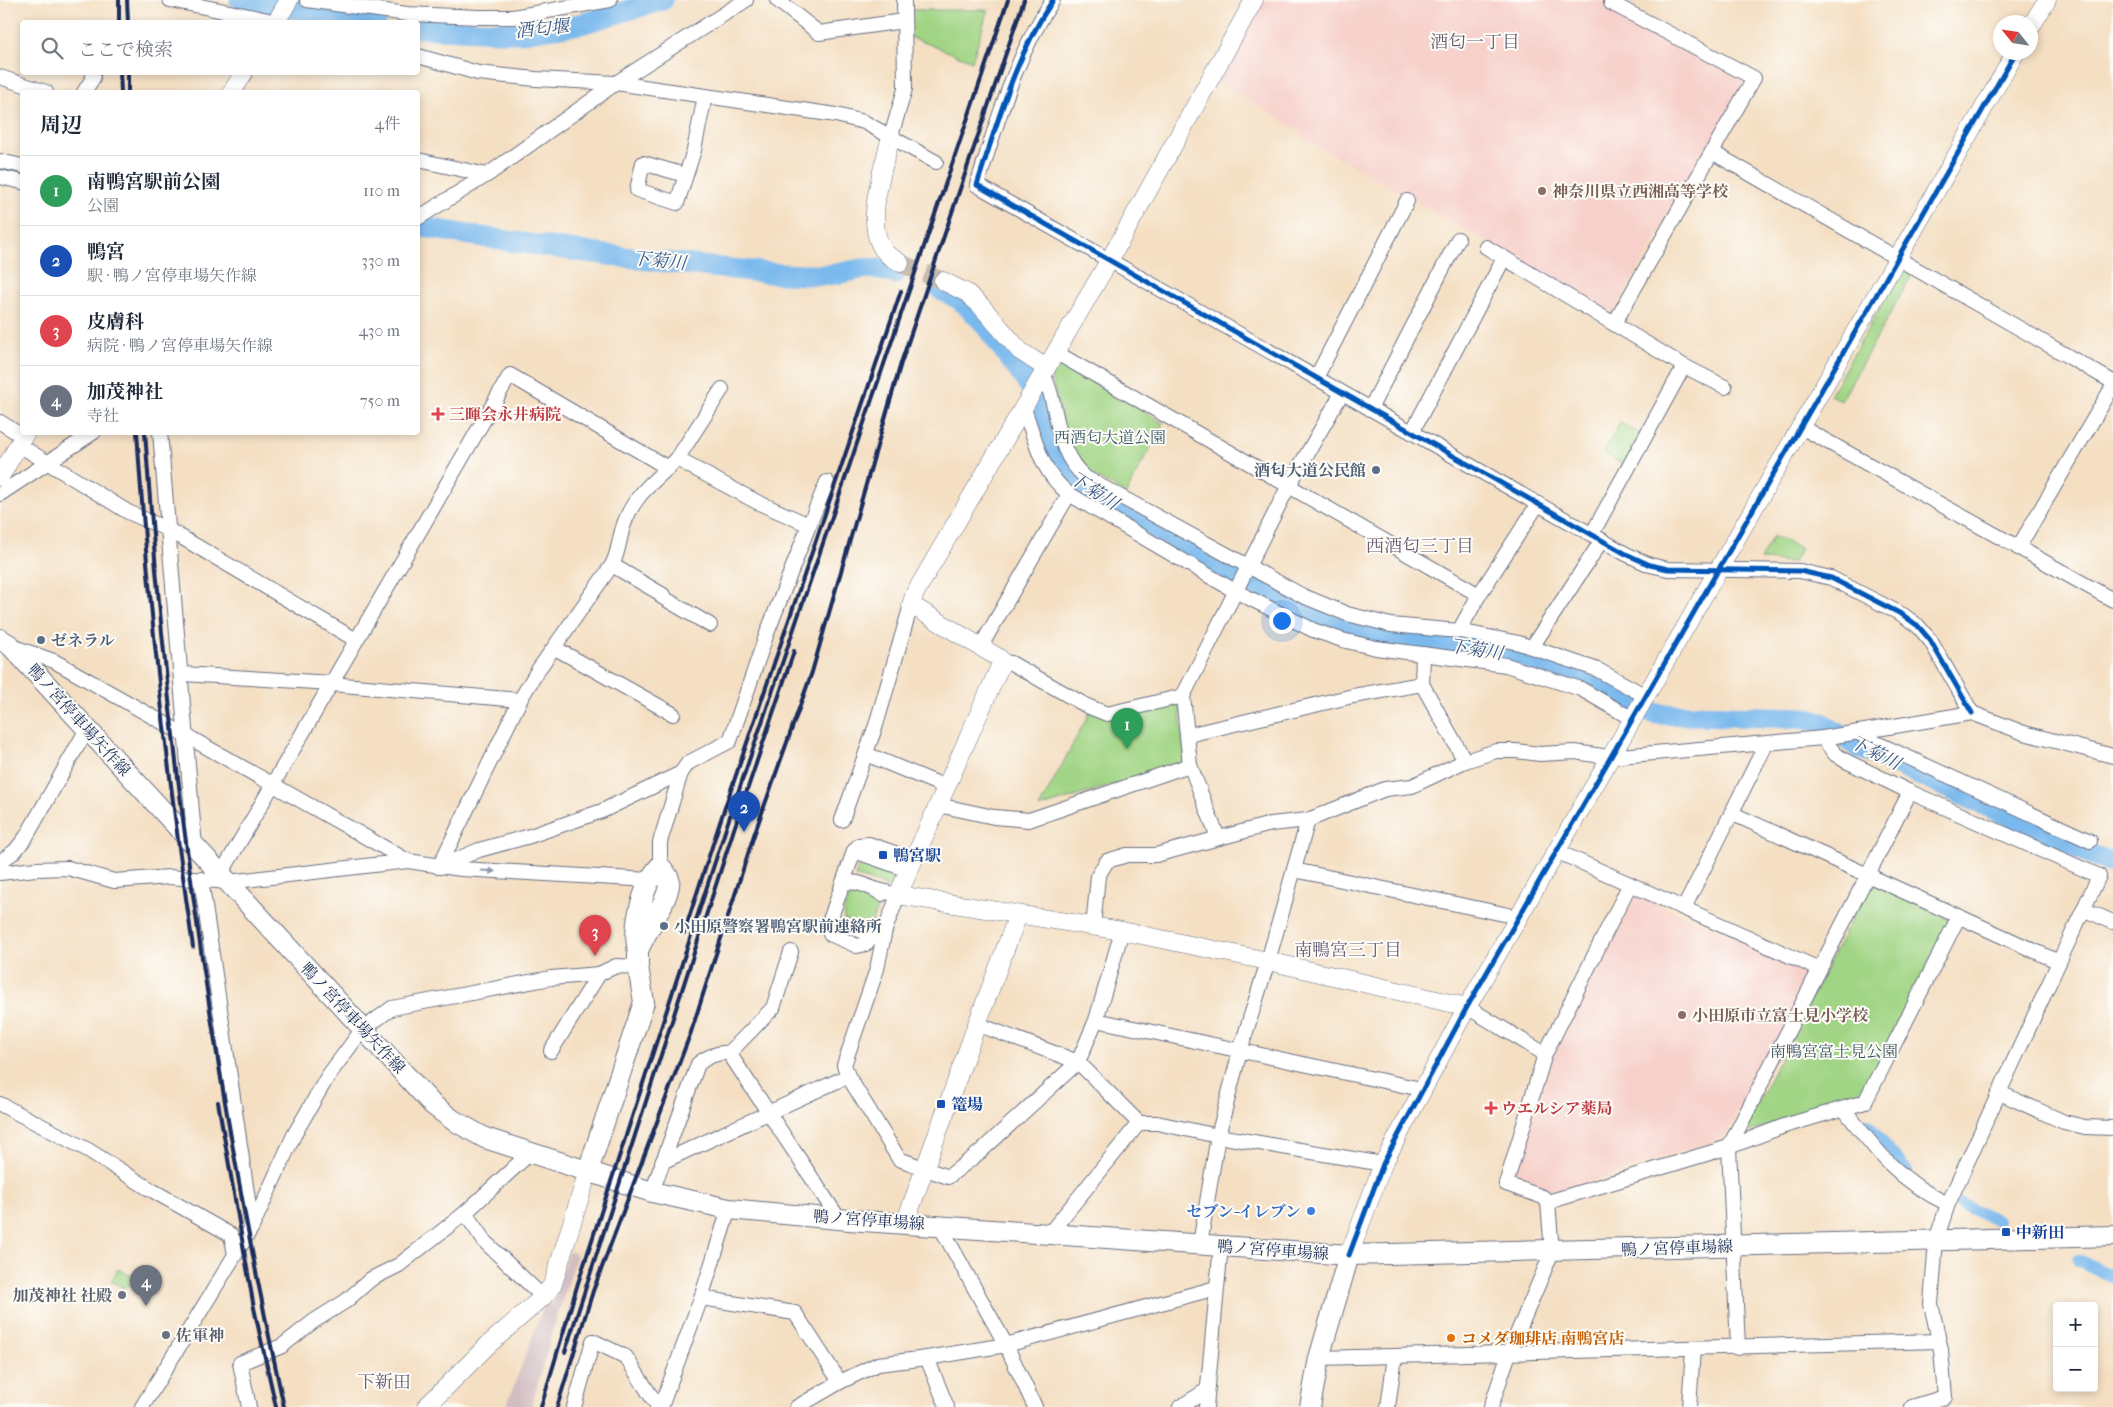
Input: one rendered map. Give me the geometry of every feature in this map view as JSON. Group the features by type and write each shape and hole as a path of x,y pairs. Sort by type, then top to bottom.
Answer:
{"main road":[{"name":"鴨ノ宮停車場矢作線","path":"6,643 433,1105 453,1120 485,1138 530,1154 588,1171"},
{"path":"588,1171 644,1002 638,959 636,921 655,873"},
{"name":"鴨ノ宮停車場線","path":"588,1171 652,1192 729,1209 1349,1255 1552,1252 2113,1236"},
{"path":"1310,1407 1319,1358 1349,1255"}],"street":[{"path":"170,0 267,20"},
{"path":"278,20 289,0"},
{"path":"307,0 407,14 479,17 512,17 610,0"},
{"path":"420,217 487,175 616,83 746,0"},
{"path":"777,0 819,33 903,21"},
{"path":"900,263 886,253 877,237 874,217 878,190 891,136 905,89 904,0"},
{"path":"1053,0 1035,27 1009,87 977,185 1626,554 1650,565 1668,568 1718,571 1800,571 1823,576 1831,578 1903,615 1918,626 1930,640 1972,712"},
{"path":"842,820 866,754 915,593 1109,261 1254,0"},
{"path":"2038,15 2047,0"},
{"path":"1609,1 1754,78 1614,324"},
{"path":"420,57 478,73 536,79 616,83 836,116 864,122 936,162"},
{"path":"1349,1255 1383,1164 1466,1007 2011,60"},
{"path":"85,90 93,75"},
{"path":"233,90 242,75"},
{"path":"0,77 40,90"},
{"path":"685,175 694,150 705,96"},
{"path":"1712,152 2113,382"},
{"path":"420,160 487,175"},
{"path":"0,161 20,166"},
{"path":"0,177 20,182"},
{"path":"1316,378 1406,201"},
{"path":"1370,409 1458,239"},
{"path":"1486,247 1684,366 1725,387"},
{"path":"1412,432 1504,258"},
{"path":"943,281 967,293 981,306 1020,351 1043,373 1049,386 1058,433 1064,449 1078,471 1086,478 1303,596 1347,614 1391,626 1458,631 1532,647 1598,670 1644,697"},
{"path":"1055,352 1479,595"},
{"path":"1532,647 1597,537 1684,366"},
{"path":"224,878 271,785 332,684 510,375 672,463 809,525"},
{"path":"2018,548 2113,386"},
{"path":"439,867 520,700 538,670 618,554 624,524 634,501 651,480 672,463 722,389"},
{"path":"1218,838 1190,765 1183,696 1288,486 1342,393"},
{"path":"1025,403 1041,459 1051,477 1069,494 1235,591 1313,630 1342,640 1376,648 1506,665 1581,689 1632,716"},
{"path":"0,422 23,438 49,462 128,512 169,530 356,640"},
{"path":"1801,427 2113,600"},
{"path":"0,494 90,435"},
{"path":"160,435 182,674 195,847"},
{"path":"0,477 23,438"},
{"path":"0,873 68,868 114,881 170,877 201,879 408,862 439,867 655,873 660,842 681,773 688,763 730,741 766,636 827,482"},
{"path":"981,646 1069,494"},
{"path":"1458,631 1538,504"},
{"path":"612,565 664,595 662,597 710,625"},
{"path":"911,605 981,646 1002,662 1011,663 1087,706 1107,714 1183,696"},
{"path":"6,643 54,661 408,862"},
{"path":"554,648 673,714"},
{"path":"1423,654 1422,684 1465,761"},
{"path":"857,946 866,944 879,933 910,870 1002,662"},
{"path":"182,674 332,684 520,700"},
{"path":"1188,735 1352,696 1422,684"},
{"path":"1093,927 1098,876 1107,861 1127,855 1156,855 1271,824 1308,820 1385,789 1412,786 1465,761 1496,751 1540,754 1575,752 1609,757 1823,738 1972,712 2024,733 2113,756"},
{"path":"0,862 15,851 26,837 87,729"},
{"path":"1859,733 1868,739 2090,841"},
{"path":"1823,738 1835,754 1844,760 1910,792 2099,876 1948,1204 1936,1240 1931,1304 1939,1341 1945,1396 1912,1407"},
{"path":"1684,908 1766,744"},
{"path":"866,754 946,787"},
{"path":"938,805 994,817 1029,820 1190,765"},
{"path":"439,867 479,850 530,836 602,812 681,773"},
{"path":"1738,1348 1729,1147 1910,792"},
{"path":"1731,813 1958,918 2059,962"},
{"path":"1200,1244 1218,1136 1240,1051 1308,820"},
{"path":"1556,850 1819,969"},
{"path":"876,969 869,956 857,946 830,934 828,928 830,920 854,851 910,870"},
{"path":"1294,870 1518,917"},
{"path":"201,879 252,1227"},
{"path":"842,886 847,882 853,882 898,895 1122,932 1268,961 1466,1007 1545,1054"},
{"path":"1490,1407 1509,1353 1552,1252 1548,1202 1543,1197 1506,1184 1545,1054 1630,884"},
{"path":"874,889 883,894 886,900 879,933 876,969 844,1065 848,1076 899,1159 948,1177 980,1152 1078,1062 1096,1020 1122,932"},
{"path":"2084,910 2113,922"},
{"path":"905,1223 976,1024 1018,915"},
{"path":"1548,1202 1729,1147 1784,1126 1844,1110 1865,1102 1958,918"},
{"path":"830,920 879,933"},
{"path":"730,1053 773,1008 791,952"},
{"path":"142,1407 252,1227 294,1135 312,1103 328,1076 362,1030 392,1008 552,978 599,974 638,959"},
{"path":"550,1050 599,974"},
{"path":"1096,1020 1422,1089"},
{"path":"976,1024 1078,1062 1139,1123 1157,1123 1218,1136 1383,1164"},
{"path":"652,1192 698,1064 702,1060 722,1052 730,1053 835,1213 833,1218"},
{"path":"662,1162 848,1076"},
{"path":"2000,1093 2064,1122 2085,1127 2113,1128"},
{"path":"0,1104 88,1150 148,1188 231,1235 235,1254"},
{"path":"1844,1110 1881,1157 1899,1174 1914,1185 1948,1204"},
{"path":"1049,1234 1139,1123"},
{"path":"249,1407 240,1363 282,1346 314,1321 346,1300 371,1279 399,1265 465,1213 530,1154"},
{"path":"426,1407 488,1345 543,1298 553,1284 588,1171"},
{"path":"659,1407 701,1298 729,1209"},
{"path":"465,1213 485,1242 543,1298"},
{"path":"940,1226 1006,1344 1035,1407"},
{"path":"1206,1407 1221,1245"},
{"path":"797,1407 840,1382 878,1364 1006,1344 1216,1288"},
{"path":"701,1298 795,1313 840,1382"},
{"path":"574,1407 594,1341 626,1358 659,1407"},
{"path":"1319,1358 1939,1341"},
{"path":"1690,1407 1693,1349"},
{"path":"1388,1407 1395,1356"},
{"path":"926,1358 947,1407"},
{"path":"1180,1407 1207,1390"}],"shaded area":[{"name":"神奈川県立西湘高等学校","path":"1261,0 1608,0 1747,77 1611,318 1494,245 1304,138 1302,132 1227,88 1216,79"},
{"name":"小田原市立富士見小学校","path":"1637,895 1809,971 1811,976 1725,1137 1556,1193 1520,1181 1515,1176 1554,1054 1630,897"},
{"path":"569,1251 577,1255 553,1329 531,1407 506,1407 545,1303 551,1305"}],"green space":[{"path":"909,10 988,10 972,61 908,36"},
{"path":"1902,269 1912,275 1841,401 1830,395"},
{"name":"西酒匂大道公園","path":"1056,361 1163,423 1126,494 1086,471 1069,450 1050,371"},
{"path":"1620,423 1642,435 1625,465 1603,453"},
{"path":"1773,536 1801,548 1794,562 1760,560"},
{"path":"1179,702 1185,762 1039,808 1090,712"},
{"path":"869,862 889,870 894,878 891,886 888,887 855,876 858,867"},
{"name":"南鴨宮富士見公園","path":"1870,882 1950,920 1861,1098 1742,1134"},
{"path":"854,890 862,890 879,899 879,904 870,927 844,920 846,904"},
{"path":"118,1269 146,1284 142,1292 127,1284 124,1288 111,1281"}],"waterway":[{"name":"酒匂堰","path":"240,0 364,20"},
{"name":"酒匂堰","path":"420,28 520,33 581,24 663,0"},
{"name":"下菊川","path":"0,170 20,175"},
{"name":"下菊川","path":"422,227 557,248 738,270 825,275 859,269 874,269 895,274"},
{"name":"下菊川","path":"941,290 961,300 982,321 1029,385 1039,401 1052,453 1060,467 1076,483 1272,597 1307,615 1342,628 1380,638 1479,648 1531,660 1608,690 1656,714 1803,718 1822,723 1858,747 2113,864"},
{"path":"1867,1124 1907,1171"},
{"path":"1961,1204 1998,1221"},
{"path":"2078,1260 2113,1277"}],"tunnel":[{"path":"900,263 943,281"}],"railway":[{"path":"119,0 119,20"},
{"path":"127,0 128,20"},
{"path":"541,1407 578,1283 727,825 1008,0"},
{"path":"557,1407 593,1291 691,1032 754,835 812,672 901,363 1024,0"},
{"path":"120,75 121,90"},
{"path":"128,75 128,90"},
{"path":"684,933 901,291"},
{"path":"137,435 160,690 175,819 193,947"},
{"path":"145,435 167,678 197,922 215,1044 236,1165 284,1407"},
{"path":"565,1352 734,829 794,651"},
{"path":"218,1102 254,1308 276,1407"}],"cycle path":[{"path":"1053,0 1040,21 1018,66 1000,113 977,185 1626,554 1650,565 1668,569 1800,571 1831,578 1903,615 1918,626 1930,640 1972,713"},
{"path":"1349,1255 1383,1164 1467,1007 2011,60"}],"place":[{"name":"神奈川県立西湘高等学校","path":"1542,191"},
{"name":"三暉会永井病院","path":"438,414"},
{"name":"酒匂大道公民館","path":"1376,470"},
{"name":"ゼネラル","path":"41,640"},
{"name":"南鴨宮駅前公園","path":"1127,749"},
{"name":"鴨宮","path":"744,832"},
{"name":"鴨宮駅","path":"883,855"},
{"name":"小田原警察署鴨宮駅前連絡所","path":"664,926"},
{"name":"皮膚科","path":"595,956"},
{"name":"小田原市立富士見小学校","path":"1682,1015"},
{"name":"篭場","path":"941,1104"},
{"name":"ウエルシア薬局","path":"1491,1108"},
{"name":"セブン-イレブン","path":"1311,1211"},
{"name":"中新田","path":"2006,1232"},
{"name":"加茂神社 社殿","path":"122,1295"},
{"name":"加茂神社","path":"146,1306"},
{"name":"佐軍神","path":"166,1335"},
{"name":"コメダ珈琲店 南鴨宮店","path":"1451,1338"}],"district":[{"name":"酒匂一丁目","path":"1475,42"},
{"name":"西酒匂三丁目","path":"1420,546"},
{"name":"南鴨宮三丁目","path":"1348,950"},
{"name":"下新田","path":"384,1382"}]}
